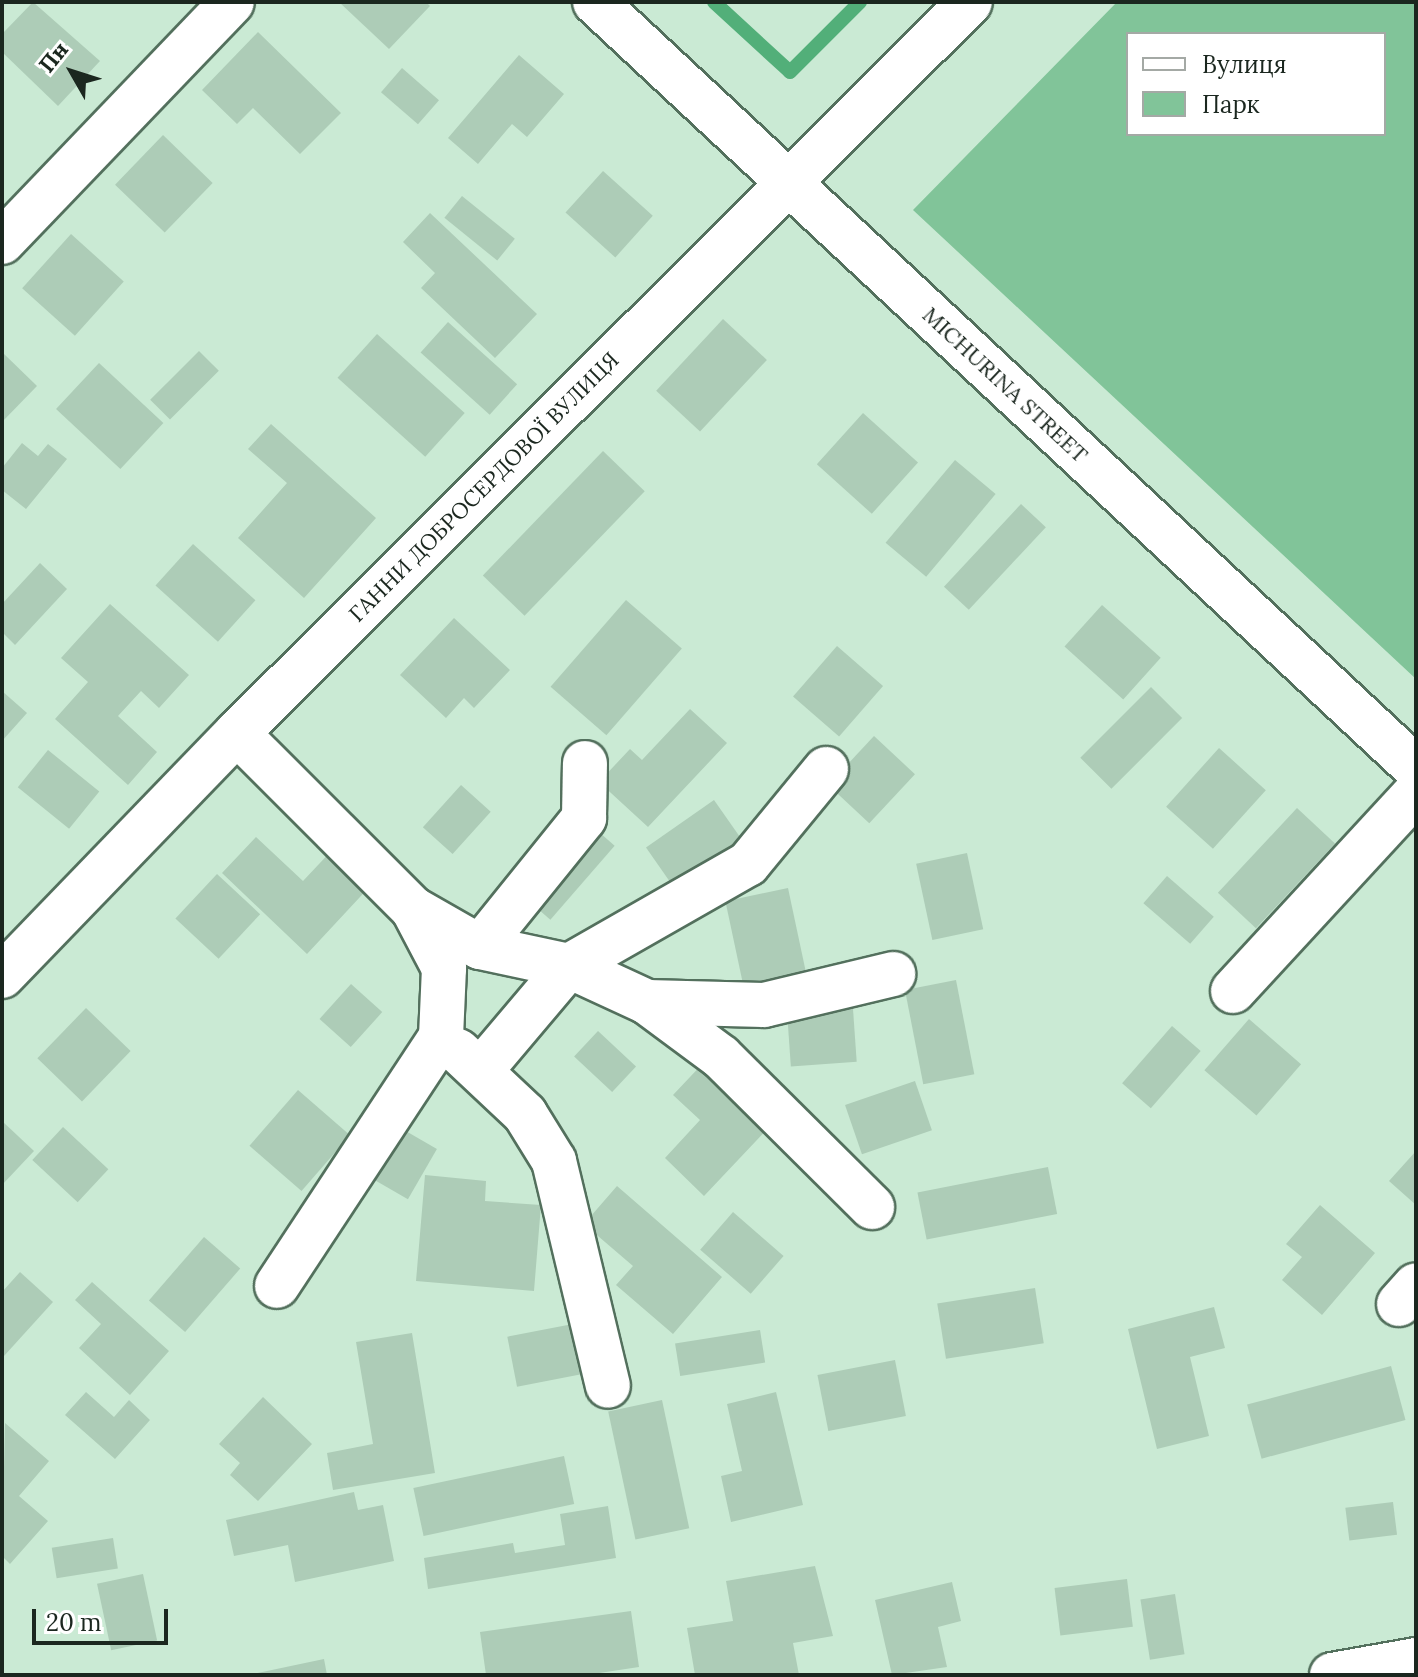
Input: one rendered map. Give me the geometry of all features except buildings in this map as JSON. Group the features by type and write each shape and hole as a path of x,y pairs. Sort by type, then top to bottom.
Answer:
{"street":[{"path":"2,242 232,2"},
{"name":"MICHURINA STREET","path":"595,2 1416,768"},
{"name":"ГАННИ ДОБРОСЕРДОВОЇ ВУЛИЦЯ","path":"2,976 237,733 970,2"},
{"path":"237,733 413,909 480,947 569,966 647,1002 721,1057 872,1207"},
{"path":"480,947 584,818 585,763"},
{"path":"481,1070 569,966 748,864 826,769"},
{"path":"1233,991 1416,793"},
{"path":"277,1286 441,1037 444,968 413,909"},
{"path":"647,1002 764,1005 893,974"},
{"path":"441,1037 481,1070 525,1114 554,1161 608,1386"},
{"path":"1332,1675 1416,1660"}],"green space":[{"path":"1117,2 1416,2 1416,679 913,210"}],"waterway":[{"path":"714,2 790,72 860,2"}]}
